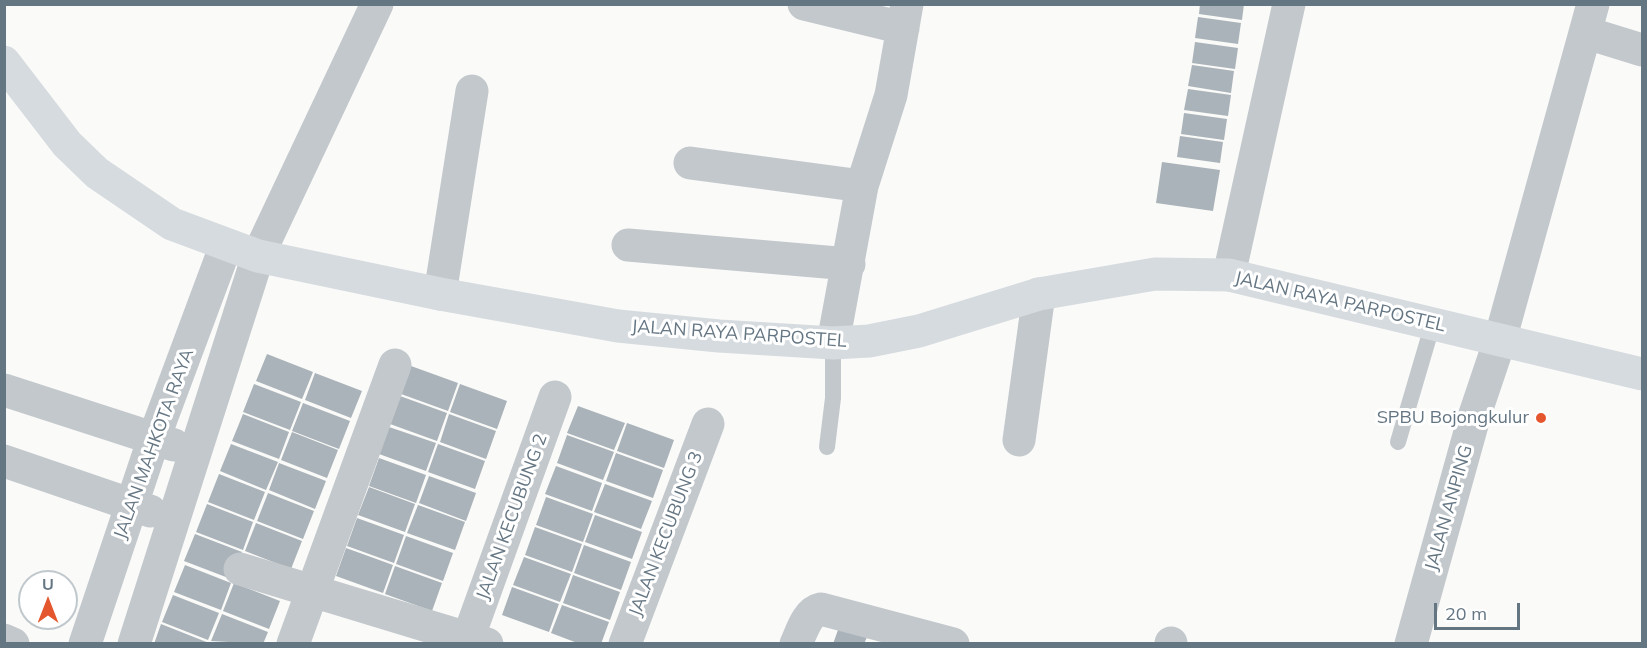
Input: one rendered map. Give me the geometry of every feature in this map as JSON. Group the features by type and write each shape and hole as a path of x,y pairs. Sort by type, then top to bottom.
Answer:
{"main road":[{"name":"JALAN RAYA PARPOSTEL","path":"4,62 67,144 97,173 133,200 172,224 258,256 440,294 618,326 719,336 833,343 869,341 919,331 1039,294 1155,274 1230,275 1642,374"}],"street":[{"name":"JALAN MAHKOTA RAYA","path":"134,644 258,256 378,4"},
{"path":"804,4 905,16 891,94 862,186 833,343"},
{"path":"1230,275 1289,4"},
{"path":"1590,19 1642,50"},
{"name":"JALAN ANPING","path":"1411,644 1475,414 1500,340 1590,19"},
{"path":"440,294 472,91"},
{"path":"690,163 862,186"},
{"name":"JALAN MAHKOTA RAYA","path":"85,644 154,438 226,245"},
{"path":"628,245 849,264"},
{"path":"1019,440 1039,294"},
{"path":"293,644 395,365"},
{"path":"4,390 195,453"},
{"name":"JALAN KECUBUNG 2","path":"474,642 555,396"},
{"name":"JALAN KECUBUNG 3","path":"625,644 708,424"},
{"path":"4,461 174,520"},
{"path":"240,569 474,642"},
{"path":"796,644 810,615 821,609 953,644"},
{"path":"4,640 13,644"}],"lane":[{"path":"1398,442 1433,323"},
{"path":"827,447 833,398 833,343"}],"building":[{"path":"1200,4 1244,4 1242,20 1199,14"},
{"path":"1198,17 1241,23 1238,44 1195,38"},
{"path":"1195,42 1238,48 1235,69 1192,63"},
{"path":"1192,65 1234,71 1231,93 1188,86"},
{"path":"1188,89 1231,95 1228,116 1184,110"},
{"path":"1184,113 1227,119 1224,140 1181,134"},
{"path":"1180,136 1223,142 1220,163 1177,157"},
{"path":"1162,162 1220,170 1213,211 1156,203"},
{"path":"267,354 313,372 302,399 256,381"},
{"path":"411,366 458,383 448,411 401,394"},
{"path":"315,373 362,391 351,418 305,400"},
{"path":"254,384 301,402 290,430 243,412"},
{"path":"460,384 507,401 497,429 450,412"},
{"path":"400,396 447,413 437,441 390,424"},
{"path":"303,403 350,421 339,449 292,431"},
{"path":"578,406 625,423 614,450 567,433"},
{"path":"243,414 289,432 279,459 232,441"},
{"path":"449,414 496,431 486,459 440,442"},
{"path":"627,423 674,440 664,468 617,451"},
{"path":"389,427 436,443 426,471 379,454"},
{"path":"292,432 338,450 327,478 281,460"},
{"path":"567,435 614,452 603,480 557,463"},
{"path":"231,444 278,462 266,490 220,471"},
{"path":"438,444 485,461 475,489 428,472"},
{"path":"616,453 663,470 653,498 606,481"},
{"path":"379,458 426,475 416,503 369,486"},
{"path":"279,463 326,481 315,509 269,490"},
{"path":"556,466 602,483 592,511 545,494"},
{"path":"219,474 265,492 254,520 208,502"},
{"path":"429,476 476,493 466,521 419,503"},
{"path":"605,484 652,501 641,529 594,512"},
{"path":"369,487 415,504 405,532 358,515"},
{"path":"268,493 314,511 303,539 257,521"},
{"path":"546,497 593,514 583,542 536,525"},
{"path":"207,504 253,522 243,550 196,532"},
{"path":"418,505 465,522 455,550 407,533"},
{"path":"595,515 642,532 632,559 585,542"},
{"path":"357,518 404,535 394,563 347,546"},
{"path":"256,523 302,541 291,569 245,551"},
{"path":"535,527 582,544 572,572 525,555"},
{"path":"195,534 242,552 231,579 184,561"},
{"path":"406,536 453,553 443,581 396,564"},
{"path":"584,545 631,562 621,590 574,573"},
{"path":"346,548 393,565 383,593 336,576"},
{"path":"524,557 571,574 560,602 513,585"},
{"path":"185,565 231,583 221,610 174,592"},
{"path":"395,566 442,583 432,611 385,594"},
{"path":"573,575 620,592 610,620 563,603"},
{"path":"234,583 280,601 269,629 223,611"},
{"path":"512,587 559,604 549,632 502,615"},
{"path":"173,595 219,613 208,640 162,622"},
{"path":"562,605 609,622 601,644 580,644 551,633"},
{"path":"222,614 268,632 263,644 211,641"},
{"path":"161,624 209,643 209,644 154,644"},
{"path":"839,627 867,637 864,644 833,644"}],"place":[{"name":"SPBU Bojongkulur","path":"1541,418"}]}
